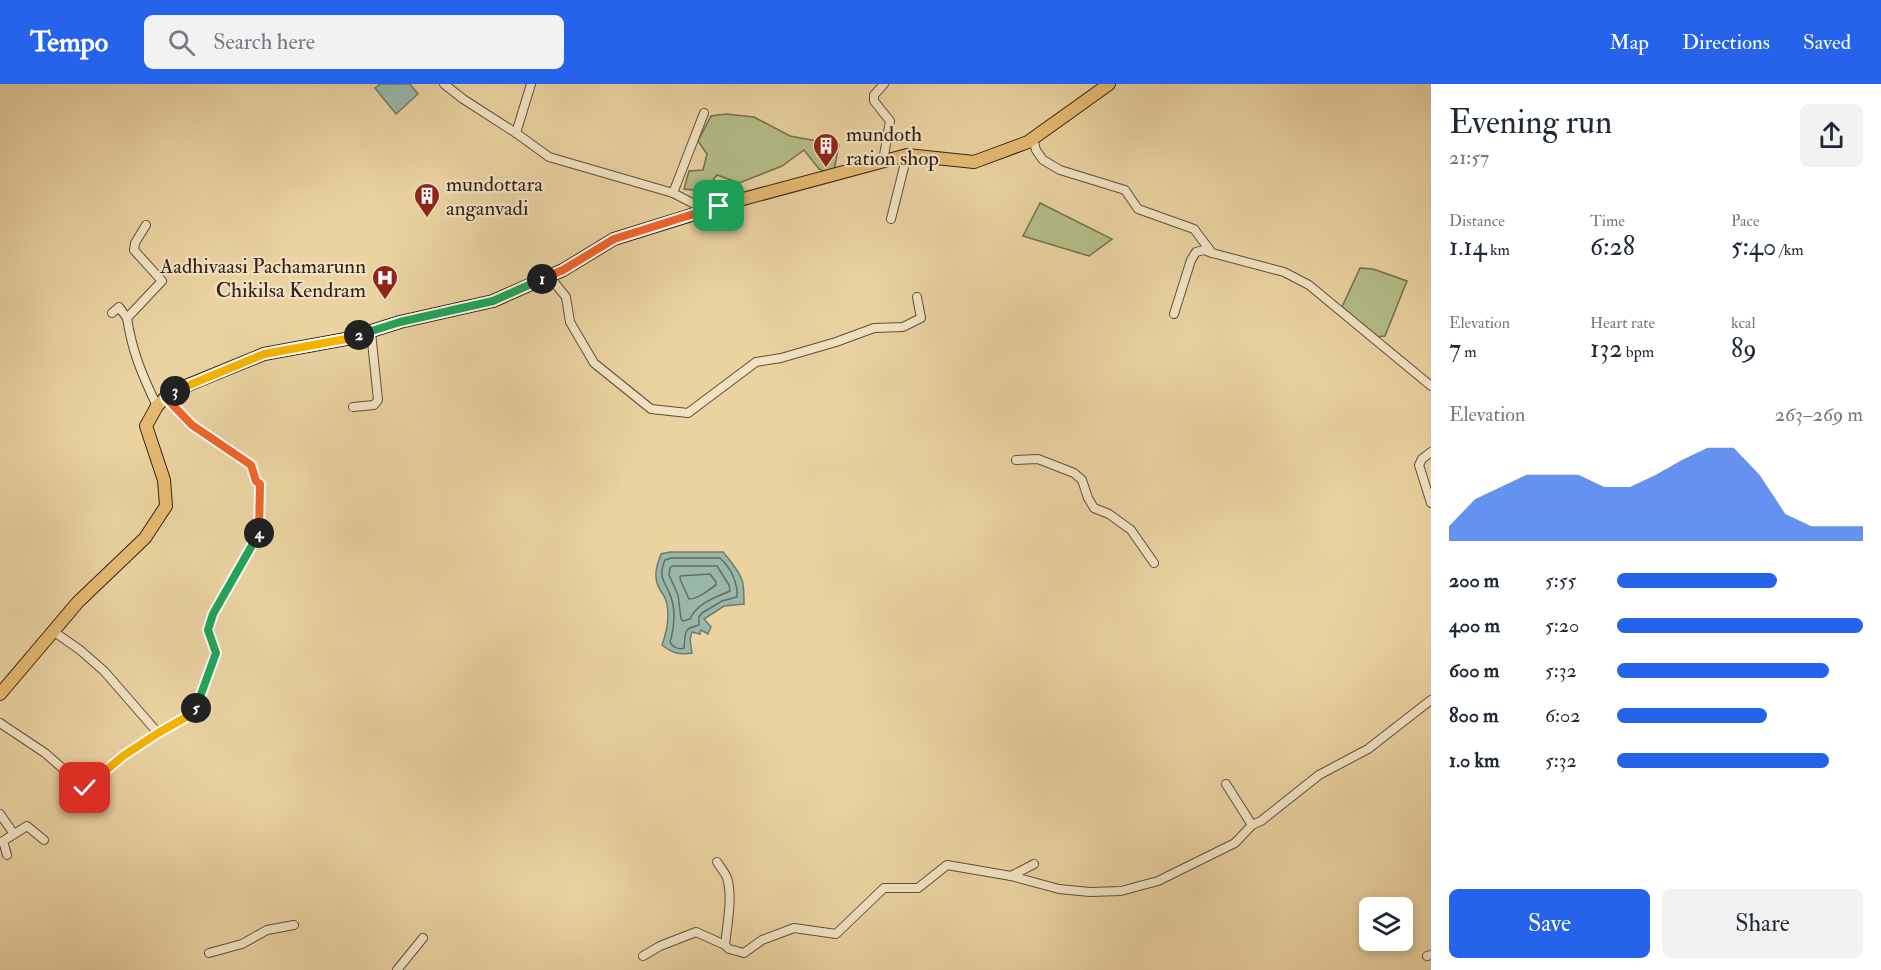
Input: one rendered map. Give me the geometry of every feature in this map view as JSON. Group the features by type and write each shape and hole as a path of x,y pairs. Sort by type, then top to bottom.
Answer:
{"main road":[{"path":"0,694 78,602 145,538 166,506 164,480 146,426 161,402 171,392 264,354 346,339 400,322 493,301 549,276 614,239 742,199 907,155 974,162 1028,142 1109,84"}],"street":[{"path":"444,84 549,157 673,193 706,210"},
{"path":"516,133 531,84"},
{"path":"883,161 890,120 874,101 874,95 884,84"},
{"path":"673,193 704,112"},
{"path":"1033,139 1036,150 1043,160 1060,170 1125,190 1138,209 1194,229 1212,253"},
{"path":"891,219 907,155"},
{"path":"127,318 162,281 134,250 135,243 146,225"},
{"path":"1174,314 1191,260 1196,252 1204,250 1284,272 1309,285 1431,386"},
{"path":"549,276 566,297 570,322 594,363 651,410 688,413 756,362 782,358 874,328 903,327 921,318 917,297"},
{"path":"0,723 45,753 85,788 123,756 195,712 216,653 208,630 213,614 259,532 260,484 256,481 251,465 161,402 140,373 131,345 127,318 119,308 112,313"},
{"path":"353,407 374,405 378,400 371,332"},
{"path":"1431,452 1419,465 1431,503"},
{"path":"1016,460 1038,459 1074,473 1082,480 1094,508 1109,514 1131,530 1154,563"},
{"path":"53,631 104,671 158,733"},
{"path":"643,956 660,946 696,932 729,949 744,953 762,940 794,928 836,934 884,888 918,888 947,865 1011,876 1059,889 1090,892 1121,891 1158,881 1235,843 1252,825 1261,821 1319,775 1368,749 1431,700"},
{"path":"1226,784 1252,825"},
{"path":"0,814 14,834"},
{"path":"7,855 3,841 27,826 44,840"},
{"path":"717,862 727,875 729,882 725,945"},
{"path":"1011,876 1034,864"},
{"path":"209,953 242,944 267,930 294,925"},
{"path":"397,970 423,938"}],"green space":[{"path":"726,114 754,117 790,136 839,145 833,176 819,169 804,150 782,166 739,183 717,175 705,191 684,189 689,171 703,170 707,154 698,141 711,116"},
{"path":"1040,203 1112,239 1089,256 1023,236"},
{"path":"1360,268 1373,269 1407,281 1385,336 1374,337 1341,309"}],"water":[{"path":"380,84 410,84 418,94 396,114 375,88"},
{"path":"723,552 738,572 743,584 744,604 724,606 704,619 711,627 708,634 701,630 700,634 692,632 690,639 692,653 676,653 662,645 667,628 668,610 665,597 656,581 656,572 661,554"}],"place":[{"name":"mundoth ration shop","path":"826,169"},
{"name":"mundottara anganvadi","path":"427,219"},
{"name":"Aadhivaasi Pachamarunn Chikilsa Kendram","path":"385,301"}],"route":[{"path":"85,788 123,756 195,712 216,653 208,630 213,614 259,532 260,484 256,481 251,465 182,416 166,398 171,392 264,354 346,339 400,322 493,301 563,270 614,239 719,206"}]}
